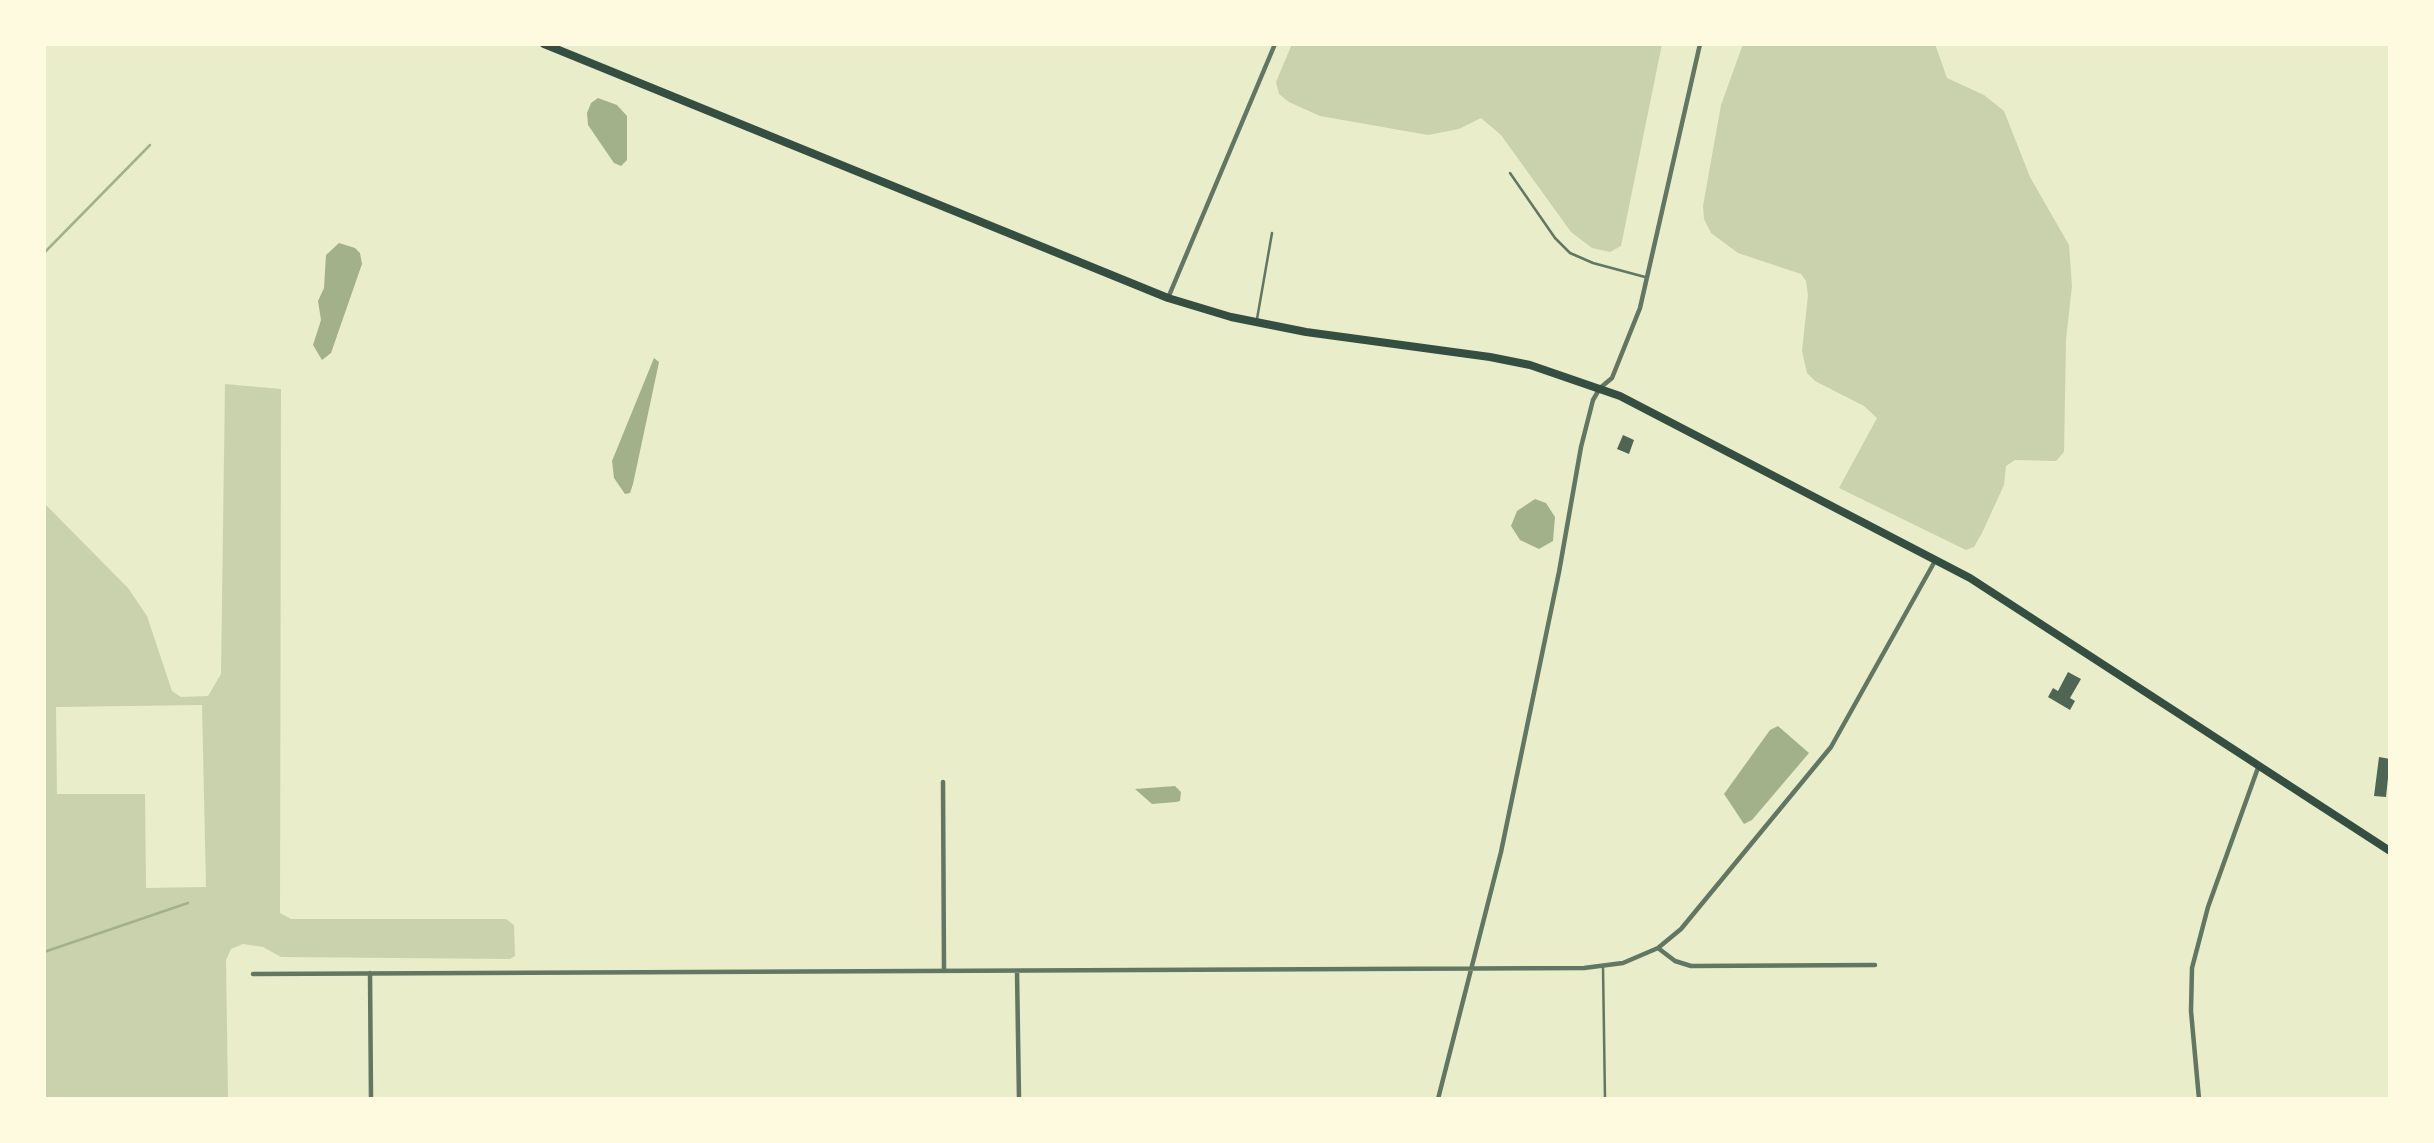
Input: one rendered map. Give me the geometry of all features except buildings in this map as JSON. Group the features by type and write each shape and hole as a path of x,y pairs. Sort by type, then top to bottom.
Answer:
{"highway":[{"path":"544,44 1168,298 1256,322 1306,332 1490,357 1600,387 1664,417 1936,559 2008,601 2390,851"}],"street":[{"path":"1168,298 1275,44"},
{"path":"1438,1099 1474,968 1553,603 1581,447 1593,400 1600,387 1612,378 1648,278 1700,44"},
{"path":"253,974 1603,967 1623,963 1658,948 1681,929 1830,747 1936,559"},
{"path":"2199,1099 2191,1010 2192,968 2208,907 2259,765"},
{"path":"943,782 944,970"},
{"path":"1658,948 1675,961 1691,966 1875,965"},
{"path":"1017,971 1019,1099"},
{"path":"370,973 371,1099"}],"lane":[{"path":"1510,173 1555,238 1570,253 1594,264 1648,278"},
{"path":"1256,322 1272,233"},
{"path":"1603,967 1605,1099"}],"shaded area":[{"path":"1292,44 1662,44 1621,246 1610,252 1592,248 1571,232 1501,135 1481,118 1459,129 1428,135 1320,116 1289,102 1279,94 1276,82"},
{"path":"1743,44 1935,44 1947,78 1984,95 2004,111 2030,177 2069,245 2072,286 2066,340 2064,452 2056,461 2015,460 2006,466 2004,485 1974,547 1966,550 1839,488 1877,418 1864,406 1815,381 1807,373 1802,351 1808,295 1806,281 1801,274 1738,253 1711,233 1704,219 1703,206 1721,105"},
{"path":"598,98 617,105 627,116 627,160 621,166 614,163 588,125 587,113 591,103"},
{"path":"339,243 355,248 360,253 362,264 331,353 322,360 313,345 321,320 318,301 324,288 326,255"},
{"path":"654,358 659,362 658,367 633,484 630,493 625,494 614,478 612,461"},
{"path":"225,384 281,389 280,913 291,919 506,919 514,925 515,956 510,959 281,957 263,947 243,944 231,949 226,960 228,1099 44,1099 44,503 128,588 147,616 172,691 181,697 208,696 221,674","holes":["202,705 206,887 146,888 145,794 57,794 56,707"]},
{"path":"1535,499 1546,503 1555,517 1553,541 1539,549 1520,540 1511,526 1517,511"},
{"path":"1778,726 1809,753 1752,820 1744,824 1724,794 1770,730"},
{"path":"1175,786 1181,792 1180,801 1152,804 1135,789"}],"waterway":[{"path":"44,253 150,145"},
{"path":"44,952 188,903"}]}
